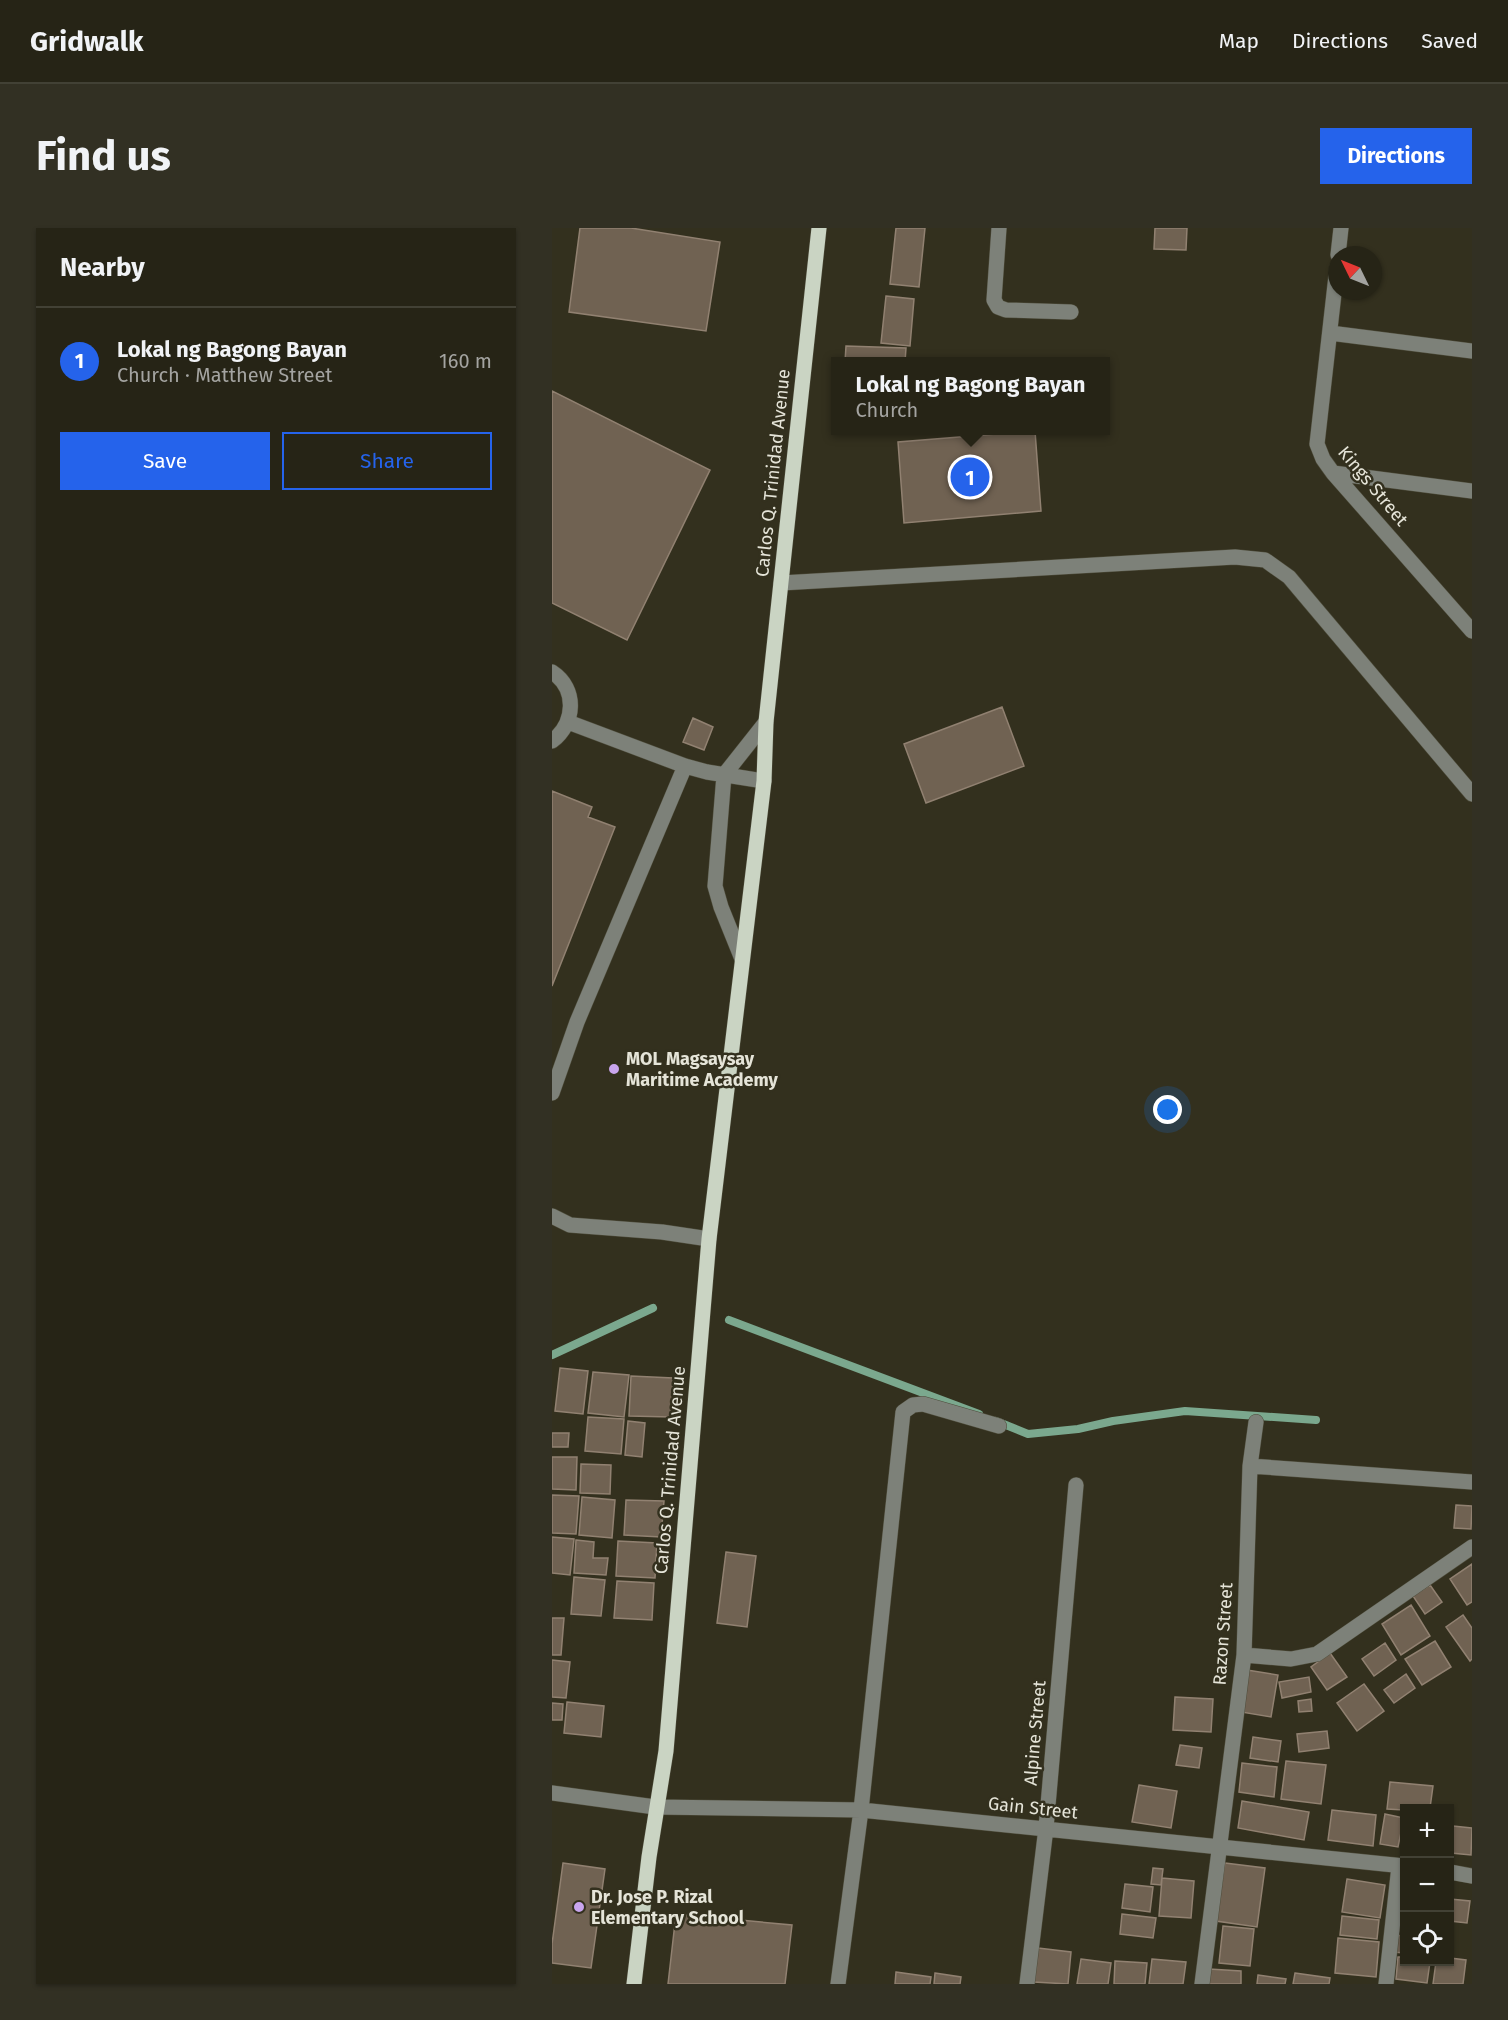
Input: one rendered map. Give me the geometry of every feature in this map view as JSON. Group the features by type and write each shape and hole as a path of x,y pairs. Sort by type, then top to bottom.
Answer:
{"main road":[{"name":"Carlos Q. Trinidad Avenue","path":"634,1984 656,1807 666,1751 709,1239 764,781 766,722 819,228"}],"street":[{"path":"999,228 993,300 998,307 1006,310 1071,312"},
{"path":"1339,246 1341,228"},
{"name":"Kings Street","path":"1334,300 1317,444 1323,459 1472,631"},
{"path":"1330,333 1472,351"},
{"path":"1333,473 1472,491"},
{"path":"781,582 1235,557 1265,560 1289,576 1472,794"},
{"path":"552,672 565,685 570,696 571,709 563,731 552,741"},
{"path":"568,722 685,766 764,781"},
{"path":"724,775 766,722"},
{"path":"552,1093 577,1022 685,766"},
{"name":"Carlos Q. Trinidad Avenue","path":"724,775 715,886 742,959"},
{"path":"552,1216 570,1224 662,1232 709,1239"},
{"path":"838,1984 861,1810 903,1412 913,1405 923,1404 999,1426"},
{"name":"Razon Street","path":"1203,1984 1244,1655 1251,1466 1256,1422"},
{"path":"1251,1466 1472,1482"},
{"name":"Alpine Street","path":"1027,1984 1046,1828 1076,1485"},
{"path":"1244,1655 1291,1659 1317,1654 1472,1547"},
{"name":"Gain Street","path":"552,1793 656,1807 861,1810 1400,1866"},
{"path":"1454,1873 1472,1875"},
{"path":"1386,1984 1400,1881"}],"building":[{"path":"580,228 631,228 720,242 706,331 569,312"},
{"path":"896,228 925,228 919,287 890,284"},
{"path":"1155,228 1187,228 1186,250 1154,249"},
{"path":"886,296 914,299 910,346 881,343"},
{"path":"846,346 906,348 905,357 845,357"},
{"path":"552,391 710,470 627,640 552,603"},
{"path":"985,435 1035,435 1041,511 904,523 898,442"},
{"path":"1002,707 1024,766 926,803 904,744"},
{"path":"693,718 713,727 704,750 683,742"},
{"path":"552,791 592,807 588,817 615,827 552,986"},
{"path":"560,1368 588,1371 583,1414 555,1411"},
{"path":"593,1372 629,1375 624,1417 588,1413"},
{"path":"631,1376 673,1378 672,1417 629,1416"},
{"path":"588,1417 624,1419 621,1454 585,1451"},
{"path":"628,1421 645,1423 642,1457 625,1455"},
{"path":"552,1433 569,1433 568,1447 552,1447"},
{"path":"552,1457 577,1457 576,1490 552,1489"},
{"path":"581,1464 611,1465 610,1494 580,1493"},
{"path":"552,1495 579,1496 576,1534 552,1533"},
{"path":"582,1497 615,1500 612,1538 579,1535"},
{"path":"626,1500 664,1501 661,1537 624,1535"},
{"path":"1456,1505 1472,1506 1471,1529 1454,1528"},
{"path":"552,1537 574,1539 570,1575 552,1573"},
{"path":"576,1540 594,1542 593,1558 608,1558 606,1575 574,1573"},
{"path":"618,1541 657,1543 655,1578 616,1576"},
{"path":"726,1552 756,1556 747,1627 717,1623"},
{"path":"1472,1564 1472,1602 1467,1605 1450,1579"},
{"path":"574,1577 605,1580 601,1616 571,1614"},
{"path":"617,1581 654,1583 652,1620 614,1618"},
{"path":"1430,1585 1442,1602 1425,1614 1413,1596"},
{"path":"1411,1605 1430,1636 1401,1655 1382,1624"},
{"path":"1463,1615 1472,1628 1472,1659 1470,1661 1446,1627"},
{"path":"552,1618 564,1618 561,1655 552,1655"},
{"path":"1435,1641 1451,1667 1422,1685 1405,1659"},
{"path":"1385,1643 1396,1660 1374,1676 1362,1659"},
{"path":"1330,1653 1347,1677 1327,1690 1311,1667"},
{"path":"552,1660 570,1662 566,1698 552,1697"},
{"path":"1247,1670 1278,1675 1271,1717 1241,1712"},
{"path":"1406,1674 1415,1688 1394,1703 1384,1690"},
{"path":"1309,1677 1311,1692 1282,1698 1279,1682"},
{"path":"1364,1684 1384,1711 1357,1731 1337,1703"},
{"path":"1175,1697 1213,1699 1211,1732 1173,1730"},
{"path":"1311,1699 1312,1711 1299,1712 1298,1701"},
{"path":"567,1702 604,1706 601,1737 564,1733"},
{"path":"552,1703 563,1704 562,1720 552,1720"},
{"path":"1327,1731 1329,1748 1299,1752 1297,1734"},
{"path":"1253,1737 1281,1741 1278,1762 1250,1758"},
{"path":"1180,1745 1202,1748 1199,1768 1176,1765"},
{"path":"1286,1761 1326,1765 1321,1804 1281,1799"},
{"path":"1242,1763 1277,1767 1274,1797 1239,1792"},
{"path":"1390,1782 1433,1786 1431,1804 1400,1804 1400,1810 1387,1809"},
{"path":"1139,1785 1177,1791 1171,1828 1132,1822"},
{"path":"1242,1801 1309,1812 1304,1840 1238,1828"},
{"path":"1332,1810 1376,1815 1373,1846 1328,1840"},
{"path":"1385,1814 1400,1817 1398,1847 1380,1844"},
{"path":"1454,1826 1472,1828 1471,1855 1454,1853"},
{"path":"563,1863 605,1869 591,1968 552,1963 552,1944"},
{"path":"1225,1863 1265,1868 1257,1927 1216,1921"},
{"path":"1153,1868 1163,1869 1161,1885 1151,1884"},
{"path":"1162,1878 1194,1881 1191,1918 1159,1916"},
{"path":"1347,1879 1385,1885 1380,1918 1342,1912"},
{"path":"1125,1884 1153,1887 1150,1912 1122,1908"},
{"path":"1400,1895 1400,1931 1395,1930"},
{"path":"1454,1899 1470,1901 1467,1923 1454,1921"},
{"path":"676,1914 792,1925 785,1984 668,1984"},
{"path":"1122,1914 1156,1918 1153,1938 1120,1934"},
{"path":"1342,1916 1379,1920 1377,1939 1340,1935"},
{"path":"1223,1926 1254,1929 1250,1966 1219,1963"},
{"path":"1394,1935 1400,1936 1400,1953 1393,1952"},
{"path":"1338,1938 1379,1942 1376,1977 1335,1973"},
{"path":"1038,1948 1071,1952 1068,1984 1034,1982"},
{"path":"1398,1957 1400,1957 1400,1966 1429,1966 1427,1983 1396,1979"},
{"path":"1454,1958 1466,1960 1463,1984 1433,1984 1435,1966 1454,1966"},
{"path":"1081,1959 1111,1963 1108,1984 1077,1984"},
{"path":"1152,1959 1186,1962 1183,1984 1149,1984"},
{"path":"1115,1961 1147,1963 1145,1984 1114,1984"},
{"path":"1209,1969 1241,1971 1241,1984 1208,1984"},
{"path":"896,1972 931,1977 930,1984 895,1984"},
{"path":"935,1973 961,1977 960,1984 934,1984"},
{"path":"1295,1973 1330,1978 1329,1984 1293,1984"},
{"path":"1258,1975 1286,1979 1285,1984 1257,1984"}],"waterway":[{"path":"552,1355 653,1308"},
{"path":"729,1320 979,1414"},
{"path":"996,1421 1028,1434 1078,1429 1113,1421 1185,1411 1316,1420"}],"place":[{"name":"Lokal ng Bagong Bayan","path":"970,477"},
{"name":"MOL Magsaysay Maritime Academy","path":"614,1069"},
{"name":"Dr. Jose P. Rizal Elementary School","path":"579,1907"}]}
